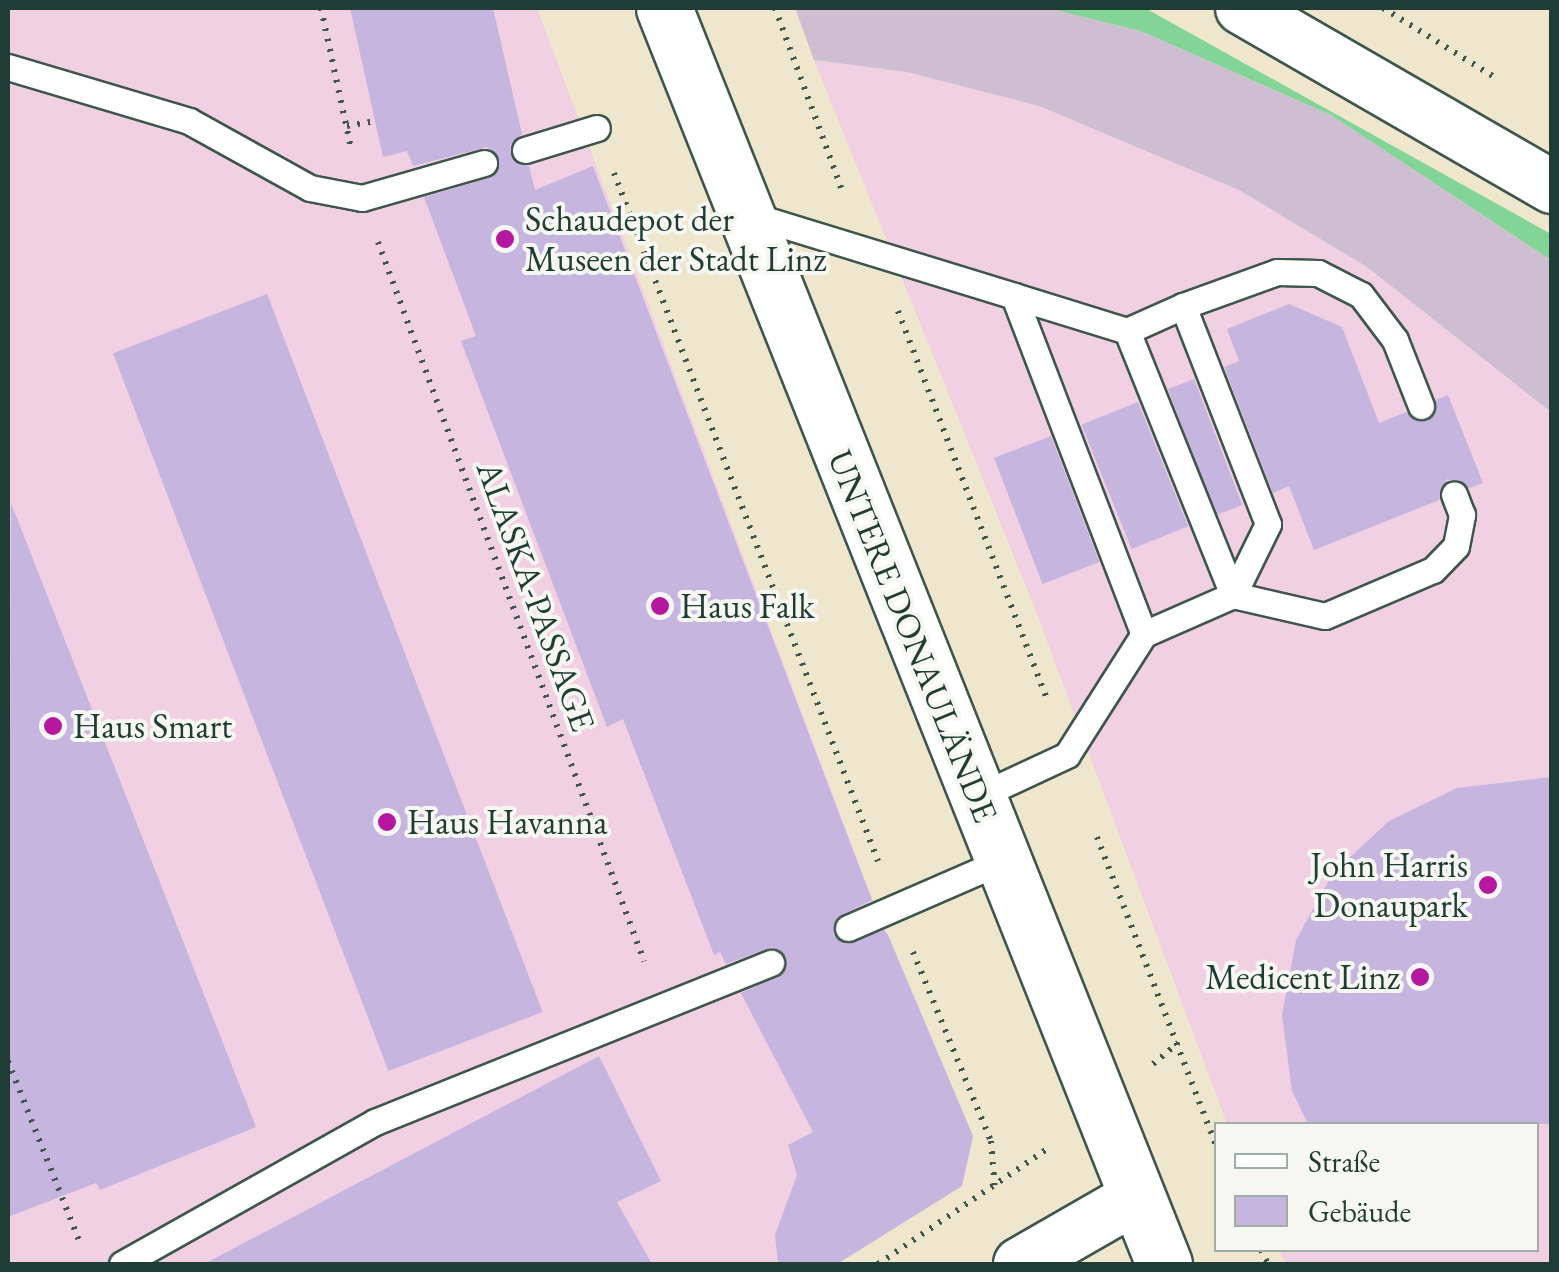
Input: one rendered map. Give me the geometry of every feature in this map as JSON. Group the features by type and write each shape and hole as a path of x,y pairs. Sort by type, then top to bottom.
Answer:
{"main road":[{"name":"UNTERE DONAULÄNDE","path":"664,8 1164,1264"}],"street":[{"path":"1242,8 1549,182"},
{"path":"1020,1264 1135,1198"}],"lane":[{"path":"8,67 189,122 310,188 362,198 484,163"},
{"path":"525,150 597,128"},
{"path":"745,213 1127,331 1277,272 1318,273 1361,296 1395,340 1421,406"},
{"path":"1014,296 1144,634"},
{"path":"1184,306 1268,524 1232,595"},
{"path":"1127,331 1232,595"},
{"path":"977,797 1067,755 1144,634 1232,595 1324,616 1433,570 1456,546 1462,515 1454,494"},
{"path":"848,928 1002,860"},
{"path":"122,1264 375,1122 764,966"}],"path":[{"name":"ALASKA-PASSAGE","path":"321,8 362,198 662,1010"},
{"path":"774,8 842,190"},
{"path":"1383,8 1459,54"},
{"path":"347,126 375,121"},
{"path":"597,128 896,908 991,1141 997,1172 995,1190 878,1264"},
{"path":"898,311 1055,719"},
{"path":"1097,837 1214,1140"},
{"path":"8,1061 89,1264"}],"shaded area":[{"path":"8,8 537,8 871,896 973,1136 962,1186 837,1264 8,1264"},
{"path":"795,8 1047,8 1141,31 1331,115 1551,260 1551,412 1367,267 1239,190 1039,106 907,72 814,60"},
{"path":"814,60 907,72 1039,106 1239,190 1367,267 1551,412 1551,1264 1286,1264 1280,1252 1539,1252 1539,1122 1226,1122 1035,609"}],"green space":[{"path":"1047,8 1145,8 1551,234 1551,260 1331,115 1141,31"}],"building":[{"name":"Haus Falk","path":"350,8 493,8 522,134 510,145 513,161 529,166 535,190 593,166 872,900 836,918 833,934 847,944 884,930 888,935 973,1136 962,1186 837,1264 778,1264 775,1235 797,1175 788,1145 813,1132 741,993 783,974 786,956 772,947 726,964 720,952 714,955 623,719 607,727 461,341 476,336 424,197 489,178 499,158 487,147 413,166 407,151 383,157"},
{"name":"Haus Havanna","path":"267,294 543,1012 389,1071 113,353"},
{"path":"1289,304 1342,327 1379,423 1406,412 1428,421 1436,400 1448,395 1483,483 1469,488 1447,479 1439,500 1314,550 1289,486 1273,493 1224,367 1239,361 1227,329"},
{"path":"1194,379 1242,505 1216,515 1168,389"},
{"path":"1138,402 1188,526 1132,549 1081,425"},
{"path":"1051,436 1099,562 1042,584 994,458"},
{"name":"Haus Smart","path":"11,503 256,1127 100,1190 96,1183 8,1217"},
{"name":"Medicent Linz","path":"1552,777 1552,1124 1307,1122 1292,1091 1282,1015 1296,940 1333,873 1389,821 1457,788"},
{"path":"599,1056 661,1181 617,1202 652,1264 204,1264"}],"place":[{"name":"Schaudepot der Museen der Stadt Linz","path":"505,239"},
{"name":"Haus Falk","path":"660,606"},
{"name":"Haus Smart","path":"53,726"},
{"name":"Haus Havanna","path":"387,822"},
{"name":"John Harris Donaupark","path":"1488,885"},
{"name":"Medicent Linz","path":"1420,977"}]}
